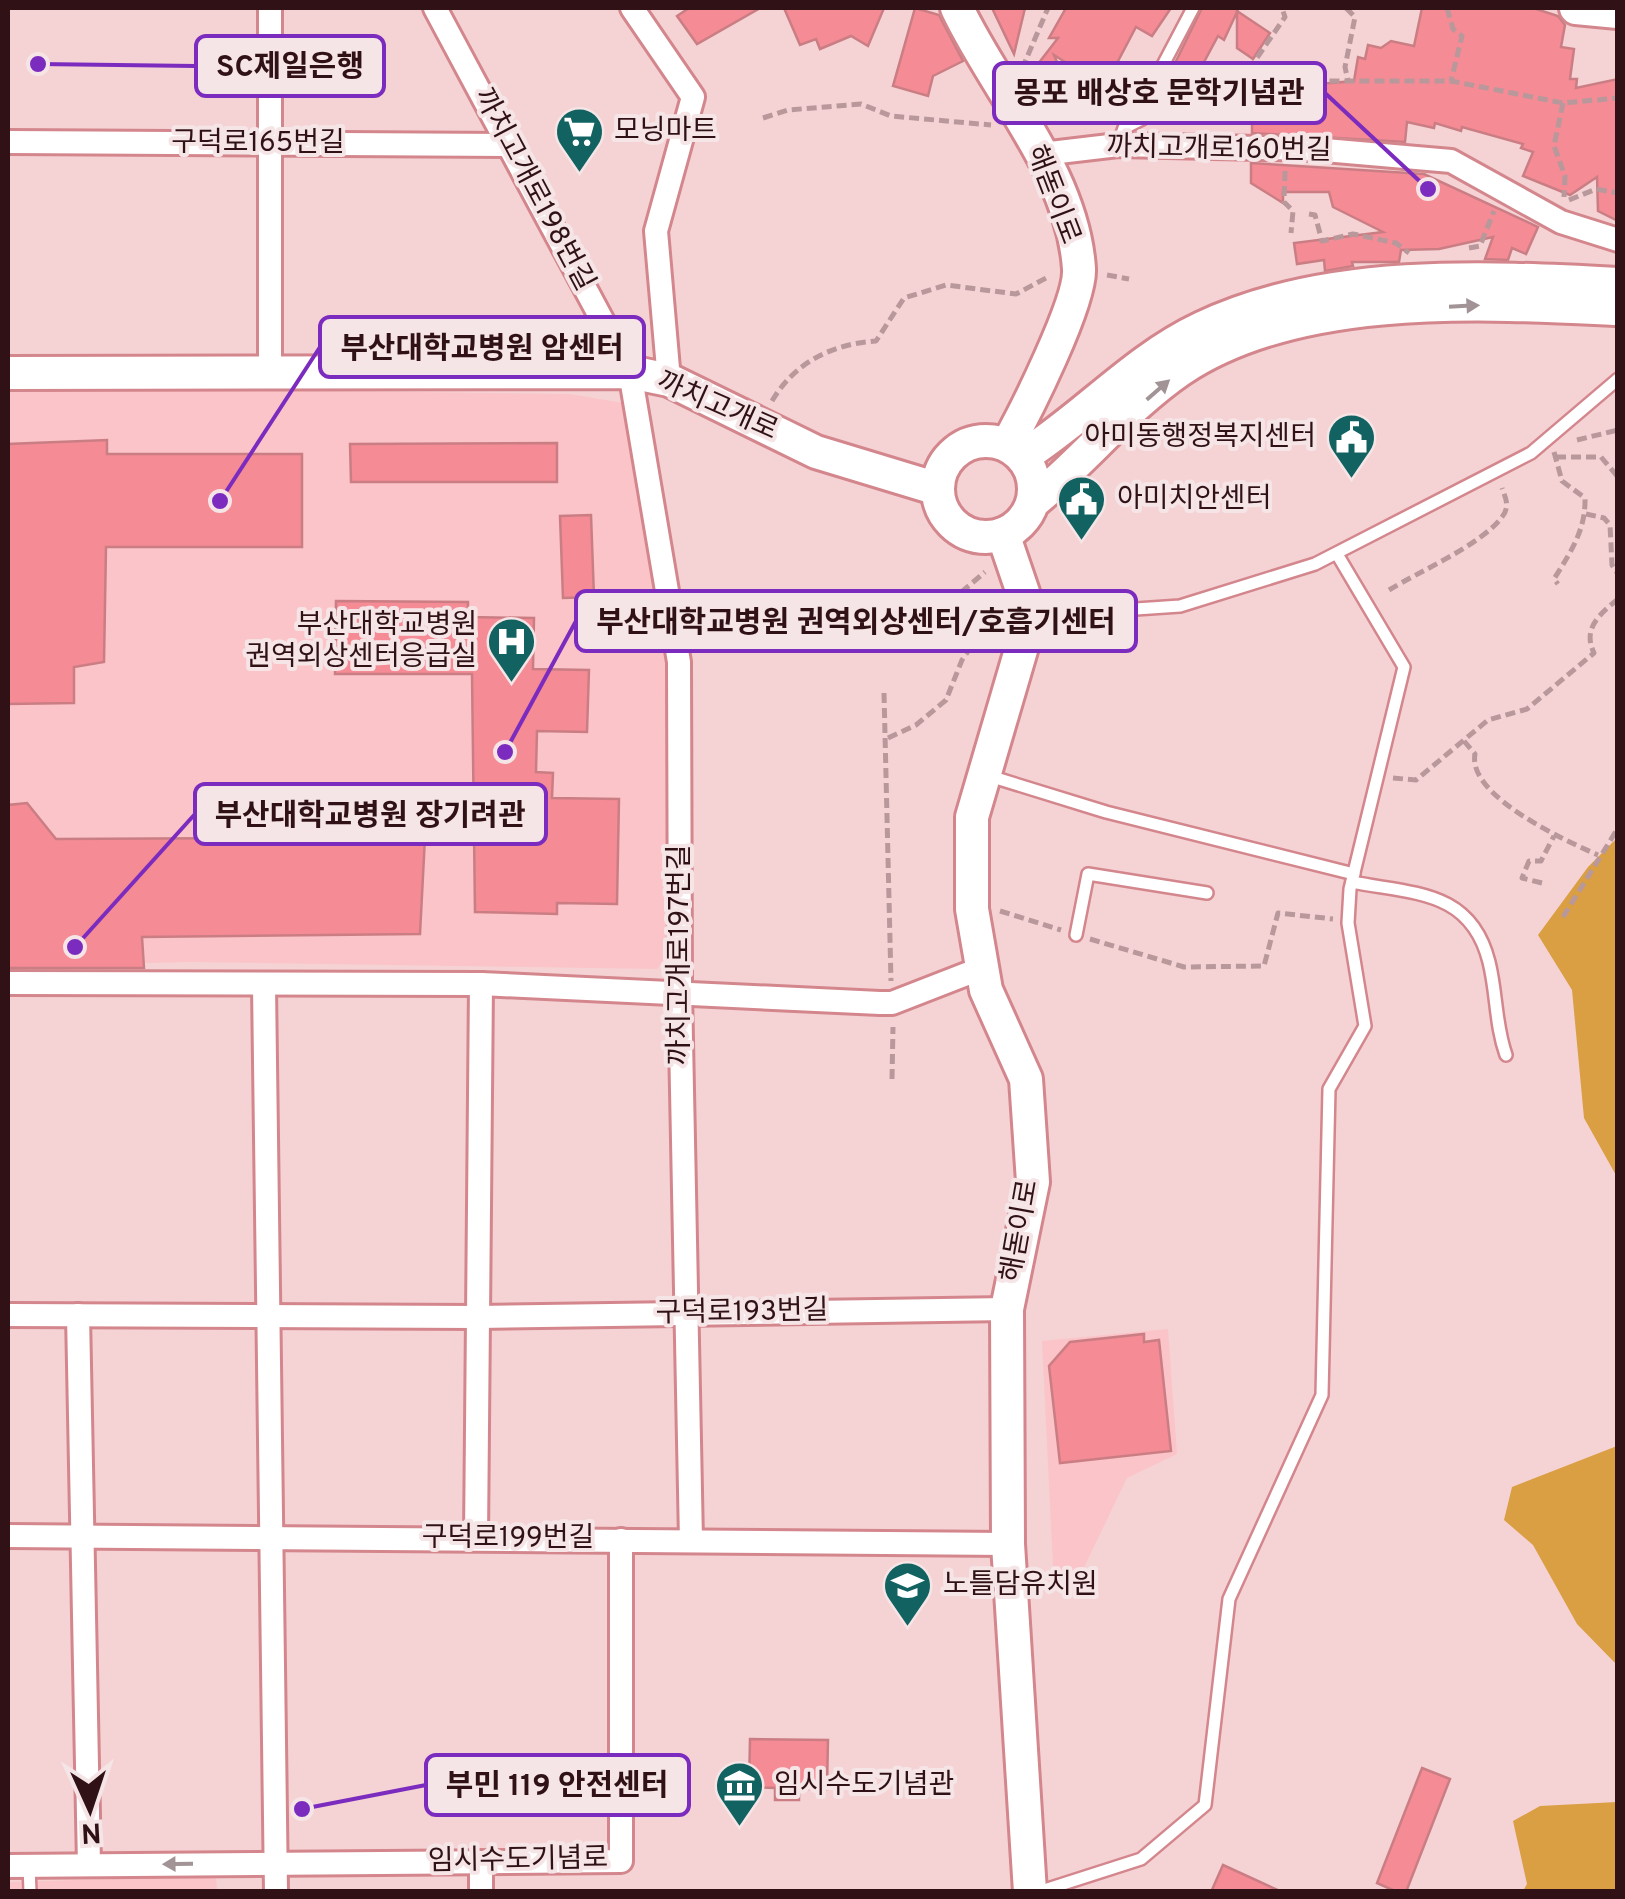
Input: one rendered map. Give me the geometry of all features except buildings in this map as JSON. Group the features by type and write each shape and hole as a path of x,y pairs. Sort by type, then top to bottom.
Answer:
{"street":[{"path":"270,8 270,372"},
{"name":"까치고개로198번길","path":"435,8 630,372"},
{"path":"632,8 693,98 656,231 669,380"},
{"name":"해돋이로","path":"957,8 1042,154 1068,218 1078,279 1033,393 1015,451"},
{"path":"1576,8 1618,12"},
{"name":"구덕로165번길","path":"8,142 509,146"},
{"name":"까치고개로160번길","path":"1042,154 1118,145 1286,148 1451,161 1504,190 1558,209 1618,240"},
{"path":"1015,451 1086,409 1144,363 1203,327 1310,292 1488,278 1618,284"},
{"path":"1029,610 1007,547 1033,502 1181,370 1316,314 1498,304 1618,309"},
{"name":"까치고개로","path":"8,373 630,372 669,380 816,452 938,489"},
{"name":"까치고개로197번길","path":"630,372 679,662 680,990 691,1542"},
{"path":"1033,393 1051,413 1062,416 1086,409"},
{"path":"1007,547 959,528 940,504 940,474 960,448 991,441 1015,451 1034,479 1033,502"},
{"name":"해돋이로","path":"1029,610 972,817 972,909 986,990 1026,1079 1033,1182 1007,1309 1008,1544 1030,1892"},
{"path":"8,983 481,984 680,990 892,1003 982,968"},
{"path":"476,1538 481,984"},
{"path":"264,986 276,1892"},
{"name":"구덕로193번길","path":"8,1315 478,1316 1007,1309"},
{"path":"78,1315 89,1865"},
{"name":"구덕로199번길","path":"8,1536 1008,1544"},
{"name":"임시수도기념로","path":"18,1866 621,1860 621,1540"},
{"path":"481,1862 481,1892"}],"lane":[{"path":"1118,145 1124,128 1142,119 1142,105 1193,8"},
{"path":"1029,610 1180,606 1337,554 1531,453 1618,379"},
{"path":"1038,1892 1141,1859 1205,1806 1230,1600 1322,1395 1330,1089 1365,1026 1348,919 1353,878 1404,667 1337,554"},
{"path":"982,774 1106,812 1437,898 1470,916 1489,962 1496,1029 1506,1055"},
{"path":"1076,935 1088,874 1207,893"},
{"path":"18,1866 30,1892"}],"path":[{"path":"1020,71 1032,54 1048,8"},
{"path":"1247,85 1250,68 1285,16 1282,8"},
{"path":"1346,8 1355,17 1345,68 1348,81"},
{"path":"1447,8 1453,29 1462,36 1452,81"},
{"path":"1142,119 1183,117 1210,94 1247,85 1278,88 1348,81 1452,81 1563,103 1618,98"},
{"path":"1558,209 1566,176 1556,161 1554,146 1563,103"},
{"path":"764,118 788,110 861,104 891,116 945,118 984,125 1016,115"},
{"path":"1286,148 1284,202 1293,211 1292,233"},
{"path":"1558,209 1596,189 1618,193"},
{"path":"1465,249 1480,246 1504,190"},
{"path":"1309,214 1315,215 1322,242 1353,234 1396,244 1407,253 1420,253"},
{"path":"759,424 777,392 802,364 833,348 876,341 904,298 946,285 1016,294 1047,277 1078,279"},
{"path":"1558,584 1554,579 1578,539 1586,514 1585,498 1562,481 1554,452 1566,444 1618,430"},
{"path":"1556,457 1601,456 1618,477"},
{"path":"1389,590 1482,535 1504,516 1508,504 1496,471"},
{"path":"1586,514 1604,518 1610,525 1609,540 1618,574"},
{"path":"1609,540 1618,541"},
{"path":"900,632 918,629 1007,547"},
{"path":"1380,776 1416,780 1488,720 1527,709 1594,653 1589,644 1592,622 1618,598"},
{"path":"888,738 916,725 946,700 953,675 982,631 1029,610"},
{"path":"884,693 888,738 892,1079"},
{"path":"1464,741 1475,754 1474,764 1482,780 1498,800 1542,823 1554,836 1598,855"},
{"path":"1562,917 1618,828"},
{"path":"1542,883 1522,878 1529,861 1540,861 1554,836"},
{"path":"972,909 994,909 1184,967 1264,966 1278,913 1348,919"}],"shaded area":[{"path":"8,387 570,394 623,403 671,654 671,952 657,969 192,962 8,966"},
{"path":"1617,838 1617,1177 1584,1118 1572,990 1538,935 1588,867"},
{"path":"1168,1329 1177,1454 1127,1478 1076,1584 1054,1587 1042,1341"},
{"path":"1618,1446 1617,1665 1577,1624 1533,1545 1504,1520 1512,1487"},
{"path":"1617,1802 1617,1891 1523,1891 1527,1884 1513,1821 1540,1806"},
{"path":"216,1876 217,1891 8,1892 8,1882"}],"place":[{"name":"SC제일은행","path":"38,64"},
{"name":"모닝마트","path":"579,174"},
{"name":"몽포 배상호 문학기념관","path":"1428,189"},
{"name":"아미동행정복지센터","path":"1351,480"},
{"name":"부산대학교병원 암센터","path":"220,501"},
{"name":"아미치안센터","path":"1082,542"},
{"name":"부산대학교병원 권역외상센터응급실","path":"512,684"},
{"name":"부산대학교병원 권역외상센터/호흡기센터","path":"505,752"},
{"name":"부산대학교병원 장기려관","path":"75,947"},
{"name":"노틀담유치원","path":"908,1628"},
{"name":"부민 119 안전센터","path":"302,1809"},
{"name":"임시수도기념관","path":"739,1828"}]}
